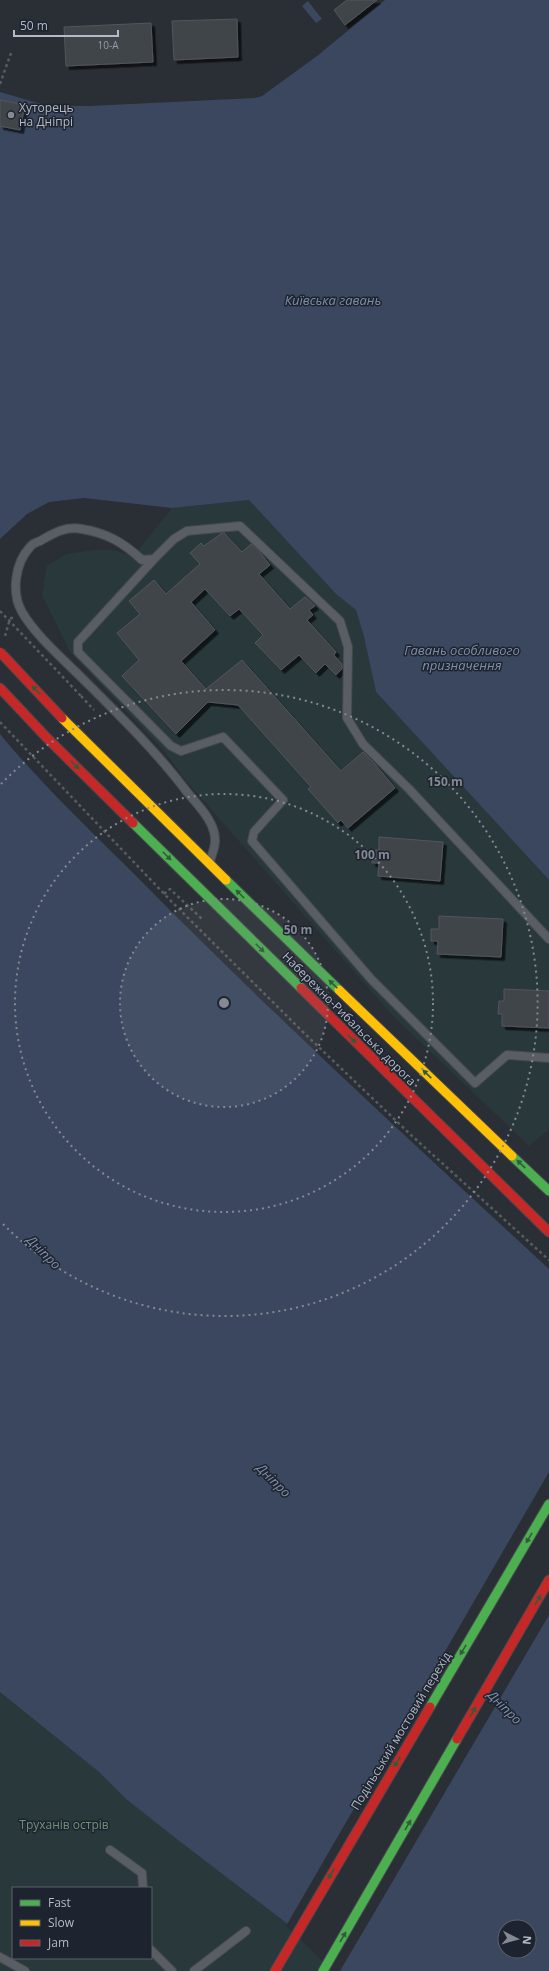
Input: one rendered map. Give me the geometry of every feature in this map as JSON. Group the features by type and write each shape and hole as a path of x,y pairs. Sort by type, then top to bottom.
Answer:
{"main road":[{"name":"Набережно-Рибальська дорога","path":"0,652 62,718 209,864 549,1191"},
{"name":"Набережно-Рибальська дорога","path":"0,688 47,738 549,1232"},
{"name":"Подільський мостовий перехід","path":"275,1971 549,1504"},
{"path":"323,1971 549,1580"}],"lane":[{"path":"549,939 409,789 363,744 347,718 348,647 340,621 240,526 187,531 174,538 78,642 78,652 171,746 181,751 223,737 284,800 254,832 252,841 371,979 475,1083 507,1055 549,1058"},
{"path":"154,559 142,560 127,546 98,532 74,528 56,531 30,546 21,563 16,577 17,595 19,605 28,621 151,750 179,781 208,819 214,831 216,843 209,864"},
{"path":"110,1850 142,1873 143,1887"},
{"path":"194,1971 246,1931"},
{"path":"152,1951 172,1971"},
{"path":"0,1957 25,1971"}],"path":[{"path":"0,84 11,53"},
{"path":"0,611 94,710"},
{"path":"0,722 164,894 411,1135 549,1260"},
{"path":"164,894 170,889 203,920"}],"green space":[{"path":"249,500 336,594 356,610 364,637 376,692 549,880 549,1129 529,1146 394,1017 186,781 165,752 70,652 42,595 47,565 67,554 93,550 113,550 133,556 172,508"},
{"name":"Труханів острів","path":"0,1692 99,1772 126,1799 285,1922 336,1971 0,1971"}],"water":[{"name":"Київська гавань","path":"385,0 549,0 549,880 376,692 364,637 356,610 336,594 249,500 172,508 84,498 49,502 27,514 0,539 0,92 48,106 89,106 255,98 262,96 317,56"},
{"path":"308,1 322,19 316,23 302,6"},
{"name":"Дніпро","path":"0,734 56,796 252,991 549,1269 549,1971 336,1971 285,1922 126,1799 99,1772 0,1692"}],"pier":[{"path":"549,1472 549,1615 340,1971 333,1971 286,1926"}],"building":[{"path":"347,0 377,0 345,25 334,10"},
{"path":"237,19 238,57 174,60 172,21"},
{"path":"151,23 153,62 66,66 64,27"},
{"name":"Хуторець на Дніпрі","path":"0,100 25,105 20,130 0,126"},
{"path":"224,533 242,552 251,544 257,549 270,565 259,574 290,609 305,597 315,606 309,610 313,615 307,620 336,652 334,655 342,664 342,669 336,675 325,664 316,673 299,655 281,670 255,643 263,635 239,609 230,616 205,589 191,602 215,630 181,661 206,689 242,660 341,771 363,752 374,763 395,788 348,828 341,820 338,823 308,789 311,787 238,705 208,702 176,734 122,676 139,660 117,633 140,614 129,601 154,580 166,594 200,564 190,553 201,543 204,546"},
{"path":"379,837 443,842 440,881 378,876 379,863 372,863 373,850 379,850"},
{"path":"439,916 503,919 501,957 437,954 438,941 431,941 431,929 439,929"},
{"path":"504,989 549,991 549,1028 502,1026 502,1014 498,1014 499,1001 504,1001"}],"traffic: fast":[{"path":"133,823 301,988"},
{"path":"226,880 339,990"},
{"path":"512,1156 549,1191"},
{"path":"430,1707 549,1504"},
{"path":"323,1971 457,1739"}],"traffic: slow":[{"path":"62,718 226,880"},
{"path":"339,990 512,1156"}],"traffic: jam":[{"path":"0,652 62,718"},
{"path":"0,688 47,738 133,823"},
{"path":"301,988 549,1232"},
{"path":"457,1739 549,1580"},
{"path":"275,1971 430,1707"}],"place":[{"name":"Хуторець на Дніпрі","path":"11,115"}],"water label":[{"name":"Гавань особливого призначення","path":"462,658"}]}
